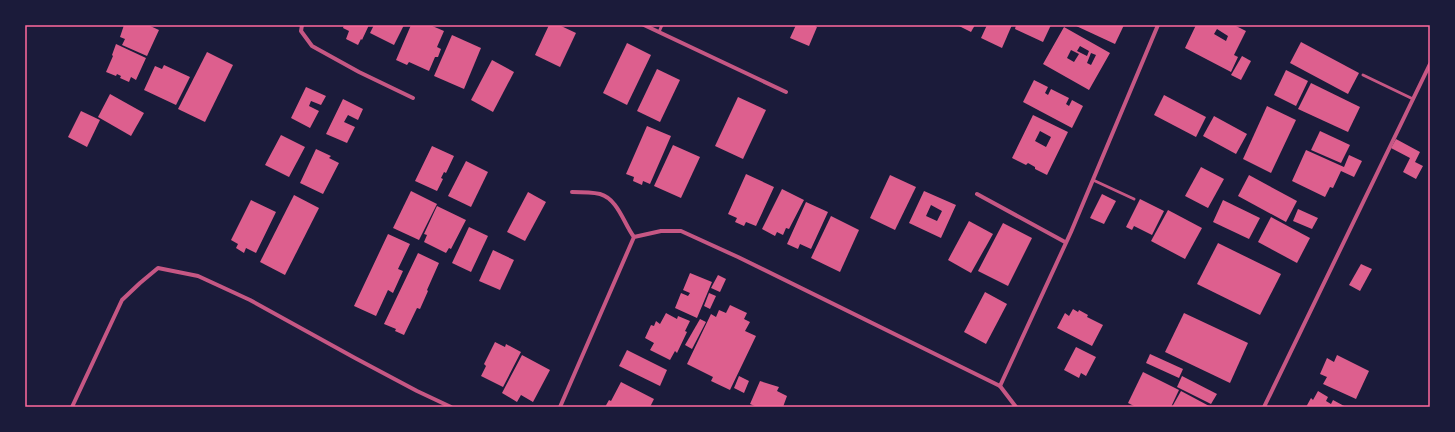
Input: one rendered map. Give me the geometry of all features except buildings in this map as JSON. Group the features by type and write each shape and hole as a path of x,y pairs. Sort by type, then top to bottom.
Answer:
{"street":[{"path":"302,25 301,31 312,46 359,72 413,98"},
{"path":"644,25 786,92"},
{"path":"1000,386 1093,180 1158,25"},
{"path":"1264,407 1430,64"},
{"path":"572,192 601,194 607,197 612,201 634,237"},
{"path":"976,194 1065,242"},
{"path":"634,237 661,231 681,231 738,257 1000,386 1016,407"},
{"path":"560,407 634,237"},
{"path":"72,407 122,300 158,268 198,276 250,300 355,358 417,391 451,407"}],"lane":[{"path":"659,32 662,25"},
{"path":"1363,75 1412,99"},
{"path":"1093,180 1134,200"}]}
